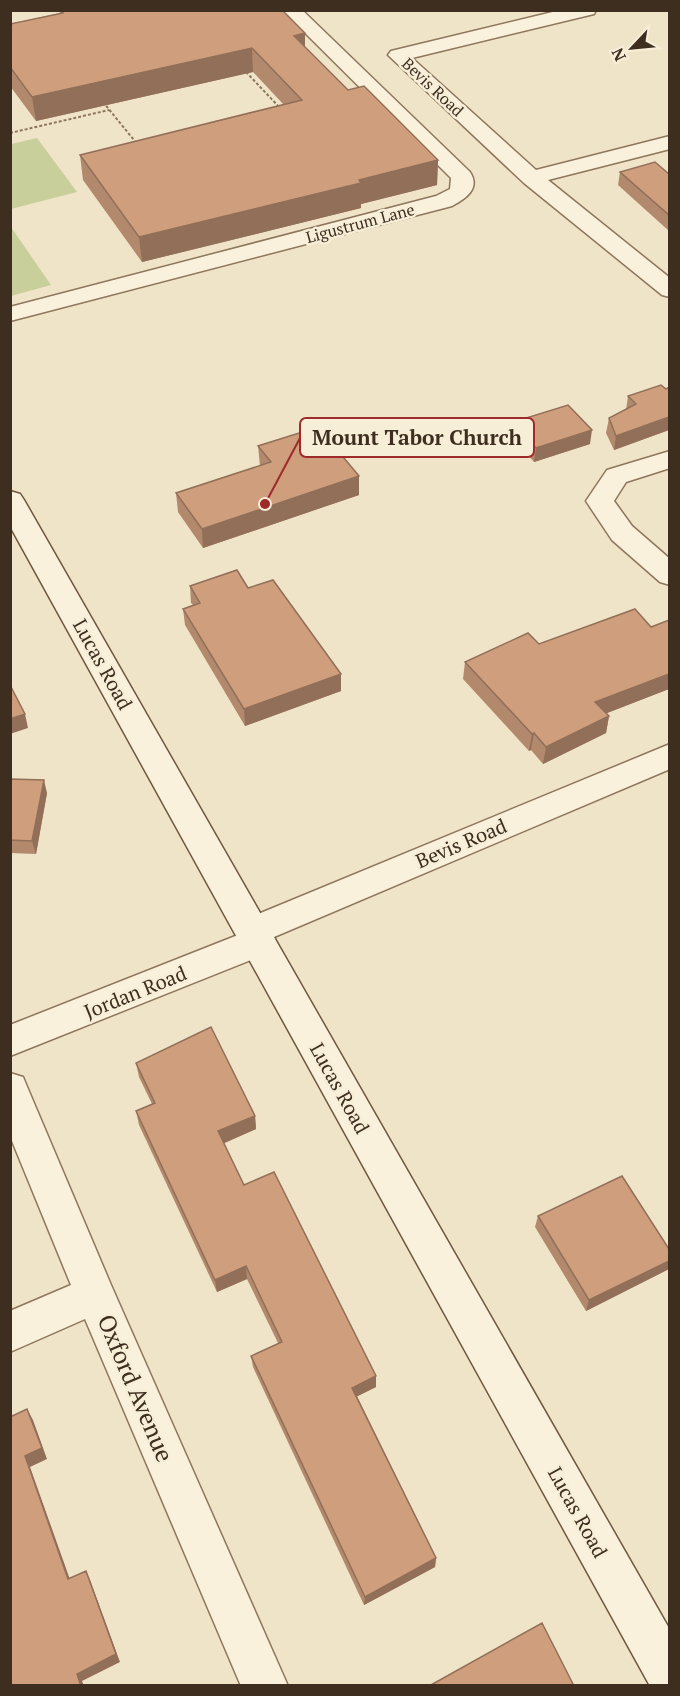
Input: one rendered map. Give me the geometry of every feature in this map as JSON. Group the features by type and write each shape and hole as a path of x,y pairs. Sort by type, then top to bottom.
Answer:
{"street":[{"name":"Ligustrum Lane","path":"10,314 444,201 461,192 462,177 291,10"},
{"name":"Bevis Road","path":"587,10 398,55 532,178 669,290"},
{"path":"532,178 669,142"},
{"path":"669,459 616,476 600,501 622,533 669,576"},
{"name":"Lucas Road","path":"14,512 256,937 669,1676"},
{"name":"Bevis Road","path":"256,937 669,756"},
{"name":"Jordan Road","path":"10,1041 256,937"},
{"name":"Oxford Avenue","path":"10,1089 95,1294 265,1686"},
{"path":"10,1332 95,1294"}],"path":[{"path":"245,70 283,110"},
{"path":"251,77 262,75"},
{"path":"97,96 144,152"},
{"path":"10,133 109,110"}],"green space":[{"path":"37,138 77,192 11,209 11,144"},
{"path":"11,227 51,285 11,296"}],"building":[{"path":"62,10 282,10 305,33 294,36 348,90 364,86 438,160 359,180 361,183 139,237 80,155 302,100 252,48 32,97 10,67 10,24 63,13"},
{"path":"655,162 669,174 669,215 620,172"},
{"path":"661,385 666,389 669,387 669,417 616,436 609,418 636,404 628,396"},
{"path":"568,405 592,430 536,448 513,422"},
{"path":"318,427 359,476 202,529 176,493 271,462 258,446"},
{"path":"237,570 248,588 273,580 341,674 244,709 183,609 200,603 190,586"},
{"path":"635,609 651,627 669,620 669,674 595,702 609,716 546,747 465,662 528,633 539,644"},
{"path":"10,685 25,714 10,719"},
{"path":"10,779 44,780 32,841 10,840"},
{"path":"211,1027 255,1116 218,1131 244,1185 274,1172 376,1376 352,1388 436,1558 365,1597 251,1356 282,1342 246,1266 215,1280 136,1111 155,1103 136,1063"},
{"path":"622,1176 669,1249 669,1261 589,1300 538,1216"},
{"path":"27,1409 42,1448 25,1456 68,1579 86,1571 116,1654 77,1674 81,1686 10,1686 10,1417"},
{"path":"542,1623 574,1686 429,1686"}],"place":[{"name":"Mount Tabor Church","path":"265,504"}]}
